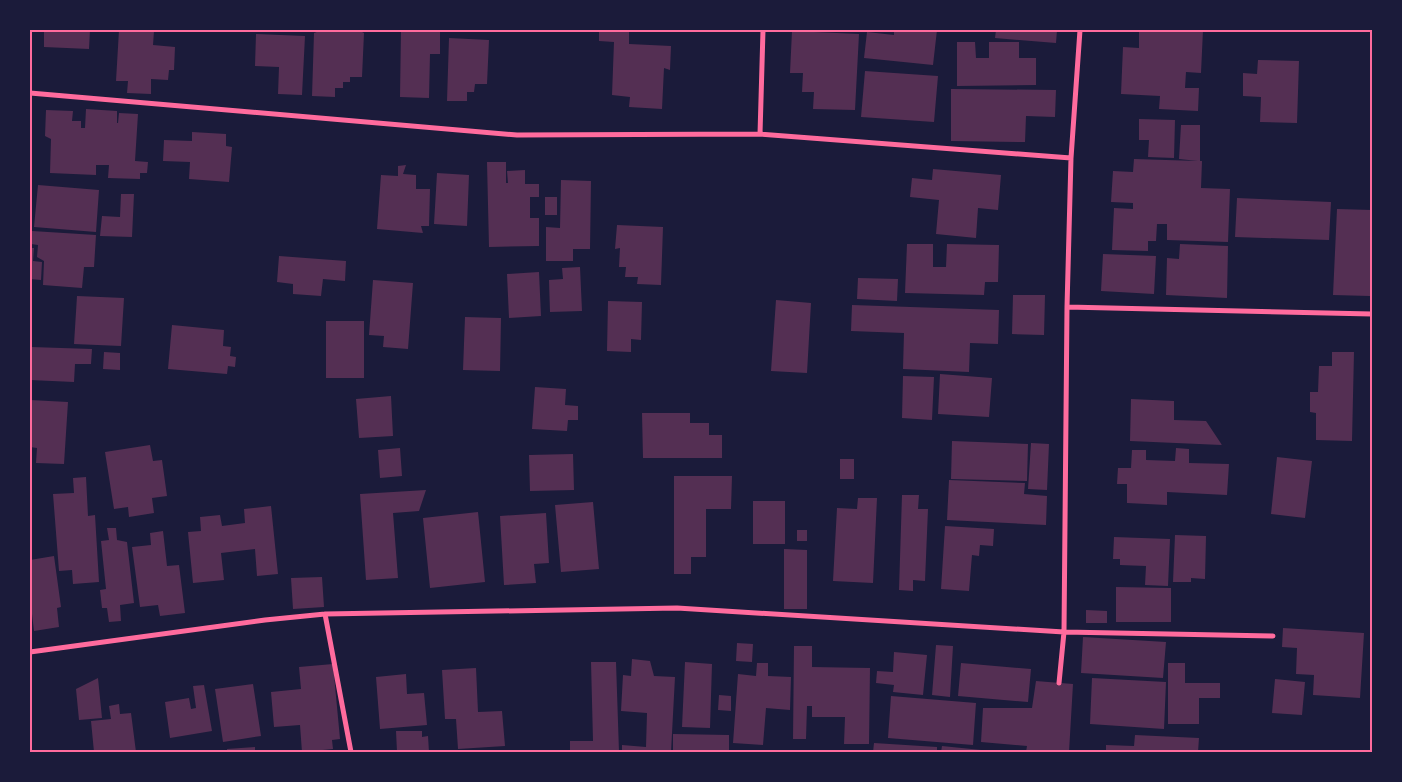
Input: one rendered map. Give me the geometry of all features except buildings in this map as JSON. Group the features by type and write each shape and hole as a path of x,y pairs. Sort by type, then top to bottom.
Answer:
{"street":[{"path":"760,134 763,30"},
{"path":"1059,683 1064,632 1067,307 1071,158 1080,30"},
{"path":"30,94 517,135 760,134 1071,158"},
{"path":"1067,307 1372,314"},
{"path":"30,652 265,620 325,614 677,608 1064,632 1273,636"},
{"path":"325,614 351,752"}]}
